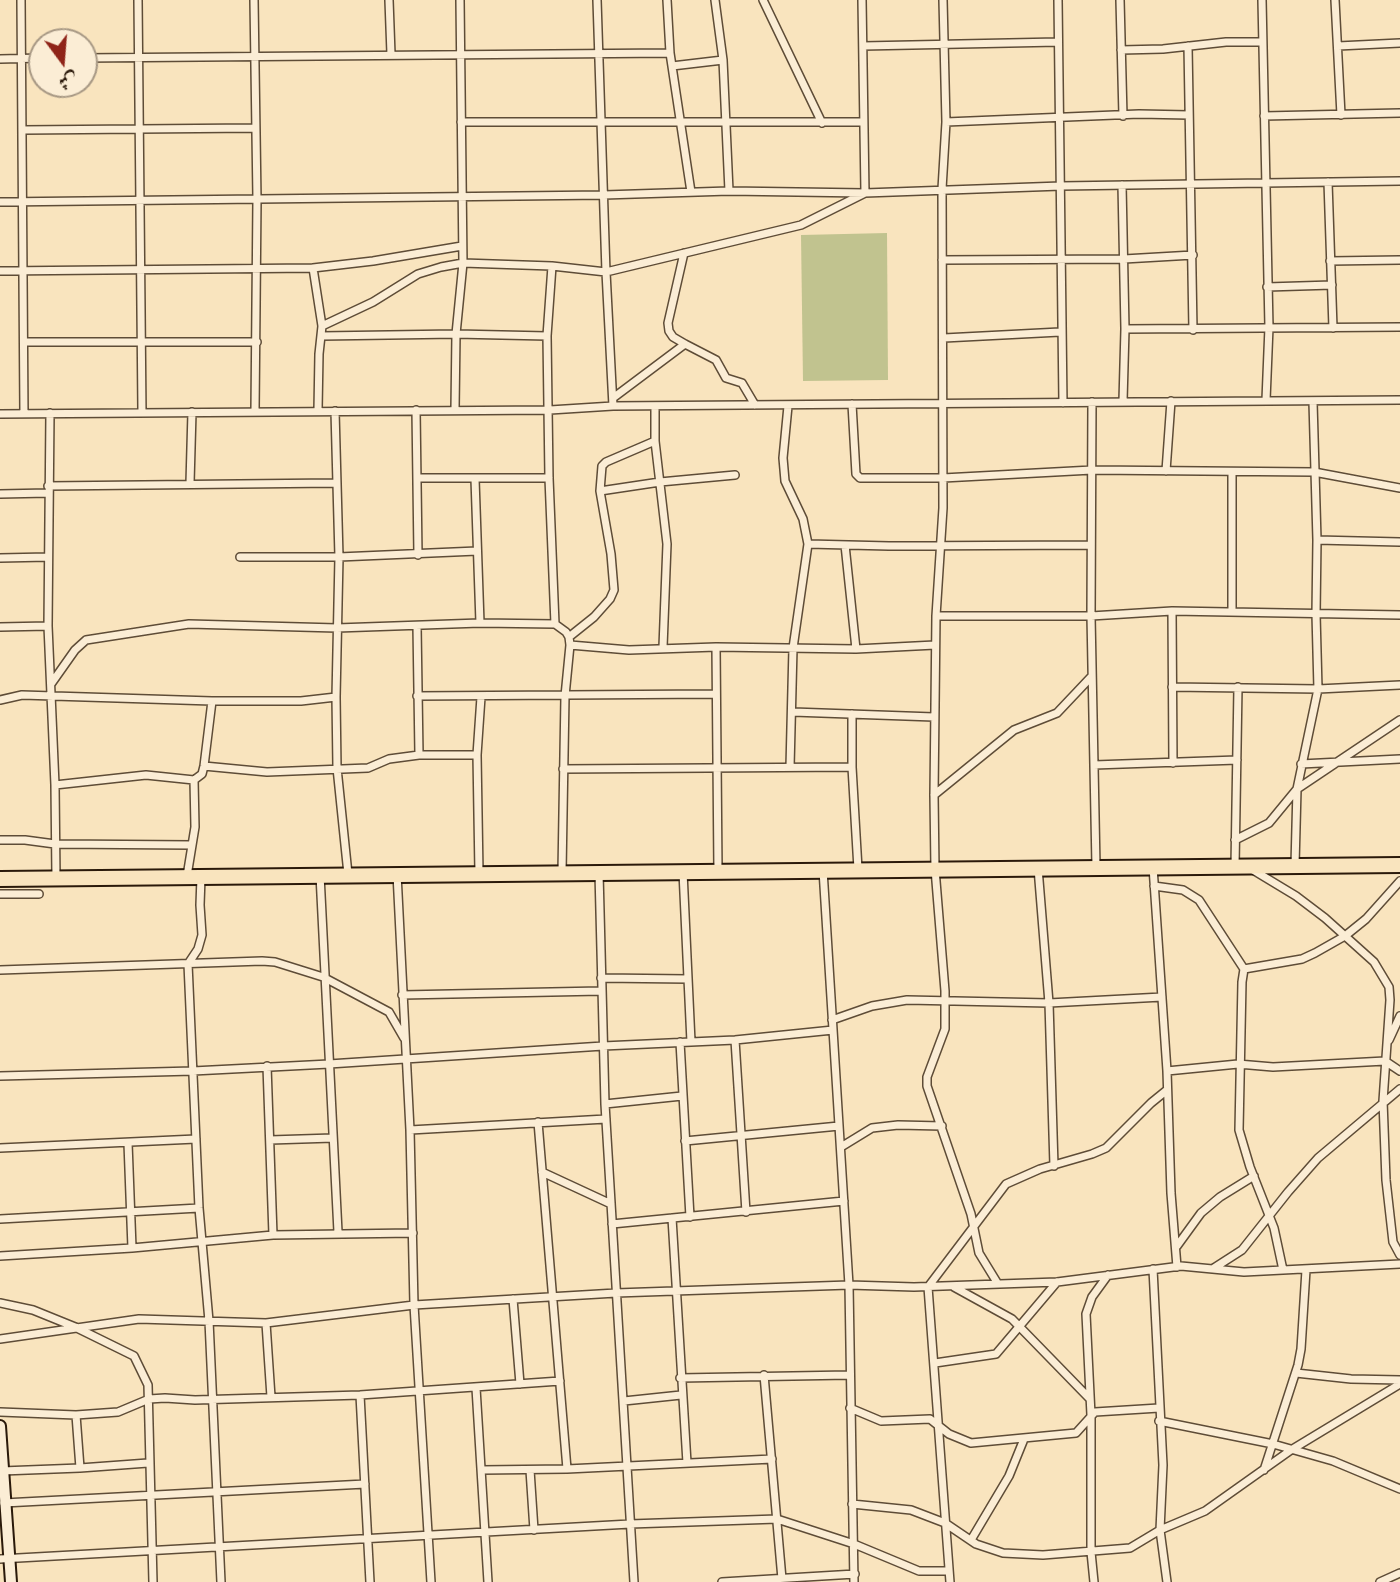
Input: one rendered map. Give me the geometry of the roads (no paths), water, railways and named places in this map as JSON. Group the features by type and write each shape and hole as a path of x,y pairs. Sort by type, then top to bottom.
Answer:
{"highway":[{"path":"0,879 1400,865"}],"street":[{"path":"21,0 24,414"},
{"path":"138,0 142,412"},
{"path":"254,0 257,199 255,411"},
{"path":"388,0 391,54"},
{"path":"455,409 456,334 463,263 460,0"},
{"path":"597,0 613,402"},
{"path":"667,0 670,52 691,192"},
{"path":"715,0 723,60 729,191"},
{"path":"763,0 822,123"},
{"path":"862,0 865,193"},
{"path":"943,0 946,122 942,189 944,404 941,545 935,645 934,795 935,869 945,1029 927,1077 930,1099 942,1126 979,1253 998,1284"},
{"path":"1058,0 1060,332 1063,403"},
{"path":"1120,0 1123,116"},
{"path":"1262,0 1269,327 1266,400"},
{"path":"1335,0 1341,115"},
{"path":"863,46 1058,41"},
{"path":"1121,50 1261,42"},
{"path":"1338,46 1400,43"},
{"path":"1188,46 1194,330"},
{"path":"98,58 670,52"},
{"path":"0,59 28,58"},
{"path":"673,66 723,60"},
{"path":"1264,117 1400,113"},
{"path":"946,122 1189,115"},
{"path":"461,122 863,122"},
{"path":"23,130 255,128"},
{"path":"0,202 604,195 729,191 865,193 1061,186 1400,181"},
{"path":"1328,182 1333,328"},
{"path":"1122,185 1124,401"},
{"path":"323,326 358,310 418,274 463,263 552,266 606,272 801,225 865,193"},
{"path":"0,271 313,268 462,246"},
{"path":"684,253 668,323 673,337 716,360 726,378 742,383 755,405"},
{"path":"942,260 1193,255"},
{"path":"1330,261 1400,260"},
{"path":"552,266 547,336 555,624 570,641 613,650 663,647 856,649 935,645"},
{"path":"313,268 323,326 319,354 318,410"},
{"path":"1268,287 1332,285"},
{"path":"1125,329 1400,327"},
{"path":"944,338 1060,332"},
{"path":"321,336 547,336"},
{"path":"24,342 257,342"},
{"path":"613,402 685,344"},
{"path":"0,414 550,410 613,402 655,407 1400,400"},
{"path":"1166,471 1171,401"},
{"path":"1092,402 1091,616 1096,866"},
{"path":"1294,865 1297,789 1318,689 1313,402"},
{"path":"852,404 859,478 943,478 1092,470 1314,472 1400,488"},
{"path":"788,406 783,458 785,481 803,519 808,544 793,648 790,767"},
{"path":"655,407 655,442 667,544 663,647"},
{"path":"416,410 418,555"},
{"path":"335,411 339,557 337,768 348,874"},
{"path":"190,483 191,412"},
{"path":"50,413 48,626 56,878"},
{"path":"562,872 562,769 570,641 610,599 614,590 600,491 602,469 604,463 655,442"},
{"path":"1232,472 1232,612"},
{"path":"600,491 735,475"},
{"path":"417,478 549,478"},
{"path":"475,479 480,623"},
{"path":"0,494 48,489 190,483 335,483"},
{"path":"1317,540 1400,542"},
{"path":"808,544 1091,544"},
{"path":"845,545 856,649"},
{"path":"240,557 418,555 477,551"},
{"path":"0,558 48,558"},
{"path":"1172,611 1173,762"},
{"path":"936,616 1091,616 1172,611 1400,615"},
{"path":"51,684 80,644 96,637 199,624 337,628 480,623 555,624"},
{"path":"0,627 48,626"},
{"path":"417,626 419,755"},
{"path":"716,647 718,871"},
{"path":"934,795 1014,730 1056,713 1092,676"},
{"path":"1172,687 1318,689 1400,685"},
{"path":"1238,687 1235,840 1241,866 1296,896 1345,936 1374,961 1389,987 1383,1101 1387,1193 1393,1242 1400,1255"},
{"path":"417,696 715,694"},
{"path":"0,700 22,695 212,701 301,701 336,697"},
{"path":"479,873 477,755 481,697"},
{"path":"55,785 146,775 194,780 202,774 204,766 212,701"},
{"path":"793,712 934,717"},
{"path":"852,714 858,869"},
{"path":"1235,840 1273,821 1297,789 1400,720"},
{"path":"204,766 267,772 371,768 389,759 419,755 477,755"},
{"path":"1301,764 1400,759"},
{"path":"1094,765 1237,760"},
{"path":"562,769 852,767"},
{"path":"194,780 195,828 192,845 202,935 198,949 188,964 221,1582"},
{"path":"0,840 55,844 192,845"},
{"path":"1153,866 1177,1267"},
{"path":"1038,867 1049,1003 1054,1166"},
{"path":"722,1582 854,1578 849,1285 823,869"},
{"path":"599,872 606,1119 634,1582"},
{"path":"683,872 691,1042"},
{"path":"397,874 410,1130 414,1305 431,1582"},
{"path":"320,875 323,977 338,1232"},
{"path":"1244,969 1308,957 1345,936 1380,906 1400,881"},
{"path":"1154,886 1183,890 1199,900 1244,969 1239,1130 1269,1216 1283,1270"},
{"path":"0,894 39,894"},
{"path":"0,970 262,961 323,977 388,1012 405,1041"},
{"path":"601,978 688,979"},
{"path":"402,995 601,991"},
{"path":"832,1020 859,1010 907,1000 1049,1003 1162,998"},
{"path":"1386,1045 1400,1016"},
{"path":"0,1076 329,1064 735,1040 833,1030"},
{"path":"735,1040 746,1212"},
{"path":"680,1042 690,1217"},
{"path":"1167,1071 1242,1064 1273,1067 1385,1061 1400,1071"},
{"path":"267,1066 273,1235"},
{"path":"1214,1269 1239,1252 1318,1158 1400,1088"},
{"path":"950,1582 928,1287 1006,1184 1105,1148 1167,1090"},
{"path":"606,1104 682,1096"},
{"path":"410,1130 606,1119"},
{"path":"538,1122 567,1469"},
{"path":"841,1147 872,1128 898,1125 942,1126"},
{"path":"685,1142 839,1126"},
{"path":"270,1140 333,1138"},
{"path":"0,1148 196,1139"},
{"path":"128,1143 132,1248"},
{"path":"542,1172 611,1204"},
{"path":"1177,1246 1201,1213 1220,1197 1254,1176"},
{"path":"612,1224 844,1201"},
{"path":"0,1219 199,1208"},
{"path":"672,1218 687,1463"},
{"path":"0,1256 201,1243 273,1235 413,1233"},
{"path":"0,1339 139,1319 266,1323 414,1305 616,1293 849,1285 928,1287 1057,1282 1177,1267 1244,1272 1400,1264"},
{"path":"1153,1269 1164,1481 1160,1530 1167,1582"},
{"path":"1263,1471 1296,1373 1301,1349 1306,1270"},
{"path":"1094,1582 1091,1552 1091,1415 1086,1314 1092,1297 1108,1275"},
{"path":"935,1363 996,1354 1057,1282"},
{"path":"952,1286 1004,1313 1089,1398"},
{"path":"513,1299 520,1384"},
{"path":"0,1303 33,1310 134,1356 146,1378 149,1399 148,1463 153,1582"},
{"path":"266,1323 271,1397"},
{"path":"1296,1373 1400,1382"},
{"path":"680,1378 849,1374"},
{"path":"764,1375 782,1579"},
{"path":"0,1412 76,1415 118,1412 149,1399 172,1397 213,1399 360,1395 560,1381"},
{"path":"852,1504 911,1510 945,1523 989,1550 1003,1553 1091,1552 1130,1548 1160,1530 1205,1511 1291,1450 1400,1382"},
{"path":"476,1388 488,1582"},
{"path":"360,1395 370,1582"},
{"path":"624,1401 681,1395"},
{"path":"850,1408 881,1421 926,1418 948,1434 971,1443 1076,1433 1091,1415 1100,1412 1159,1408"},
{"path":"76,1415 80,1468"},
{"path":"1159,1420 1273,1444 1338,1463 1400,1489"},
{"path":"0,1426 4,1559 11,1582"},
{"path":"971,1540 1009,1476 1024,1439"},
{"path":"482,1470 567,1469 772,1459"},
{"path":"2,1471 148,1463"},
{"path":"530,1470 534,1531"},
{"path":"2,1496 149,1495 365,1484"},
{"path":"4,1559 630,1524 777,1519 853,1544 919,1571 948,1571"},
{"path":"1380,1582 1400,1573"}]}
